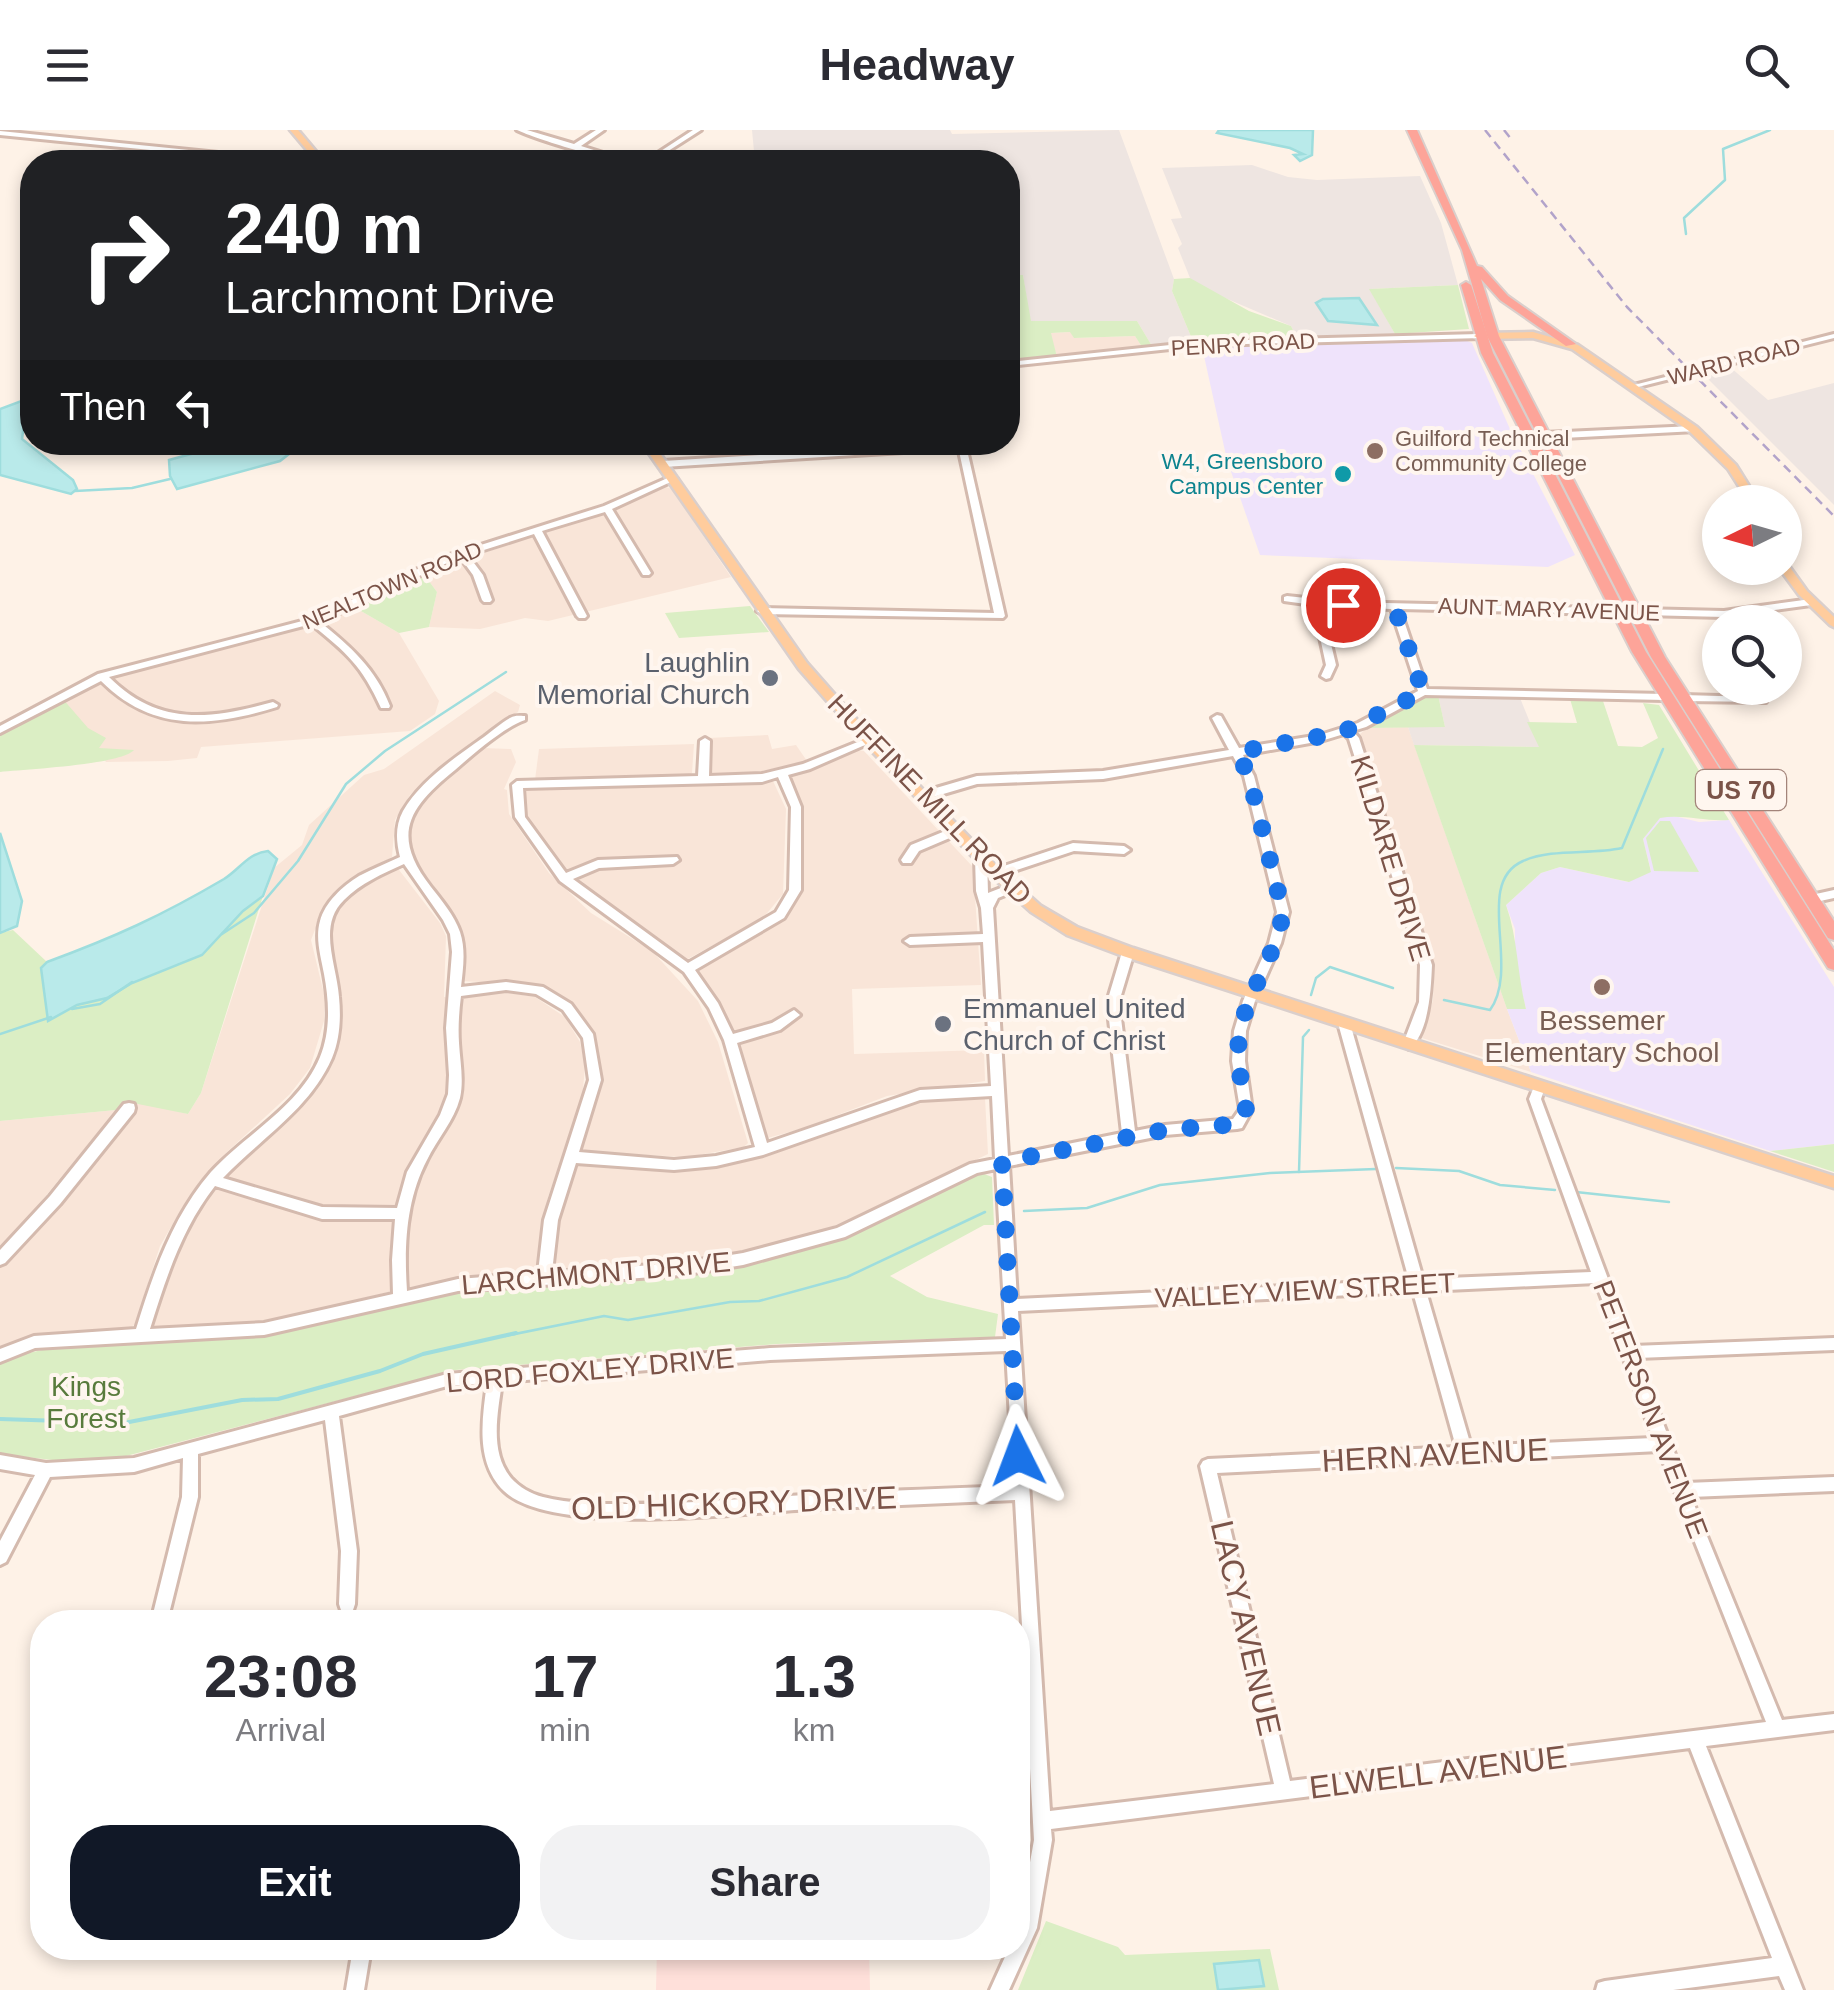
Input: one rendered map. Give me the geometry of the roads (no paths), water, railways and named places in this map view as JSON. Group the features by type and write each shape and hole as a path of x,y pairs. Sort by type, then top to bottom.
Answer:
{"highway":[{"name":"US 70","path":"1412,130 1452,222 1508,393 1527,434 1626,611 1834,934"},
{"name":"US 70","path":"1452,222 1468,250 1488,336 1577,498 1664,697 1834,964"},
{"path":"1468,250 1498,293 1570,344"},
{"path":"1508,393 1533,428 1544,436"},
{"path":"1527,434 1538,439 1563,484 1577,498"}],"main road":[{"path":"1488,336 1533,335 1570,344 1694,429 1743,485"},
{"path":"1488,336 1548,340 1583,353"},
{"name":"HUFFINE MILL ROAD","path":"656,455 803,666 869,741 1011,888 1072,931 1834,1182"},
{"path":"1798,585 1834,622"}],"street":[{"path":"520,130 585,150"},
{"path":"574,147 601,130"},
{"path":"666,150 698,130"},
{"path":"0,133 168,150"},
{"name":"PENRY ROAD","path":"1020,363 1208,343 1488,336"},
{"name":"WARD ROAD","path":"1634,386 1834,336"},
{"path":"1544,436 1694,429"},
{"path":"663,464 820,455"},
{"path":"762,611 1000,616 964,455"},
{"name":"NEALTOWN ROAD","path":"0,730 102,676 314,621 462,553 607,508 673,479"},
{"path":"607,508 646,573"},
{"path":"537,530 582,616"},
{"path":"462,553 478,575 488,600"},
{"name":"AUNT MARY AVENUE","path":"1287,599 1702,616"},
{"name":"AUNT MARY AVENUE","path":"1795,605 1811,602"},
{"path":"1317,603 1331,665 1326,676"},
{"path":"1394,605 1423,692"},
{"path":"314,621 362,662 385,706"},
{"path":"102,676 125,702 162,716 238,715 273,705"},
{"path":"923,796 976,780 1103,775 1348,731 1423,692 1664,697"},
{"path":"1683,698 1702,698"},
{"path":"400,1296 401,1214 421,1158 452,1103 456,1080 452,1055 457,934 405,859 403,826 418,798 512,721 521,718"},
{"path":"1217,718 1249,776 1283,912 1281,930 1255,994"},
{"name":"KILDARE DRIVE","path":"1348,731 1354,738 1426,965 1424,1002 1408,1044"},
{"path":"702,780 704,741"},
{"path":"762,1150 730,1040 714,1006 688,969 564,878 520,817 517,786 782,774 869,741"},
{"path":"688,969 780,915 796,890 796,808 782,774"},
{"path":"907,860 916,848 955,831"},
{"path":"996,873 1074,847 1124,850"},
{"path":"981,858 982,891 988,908 1028,1610"},
{"path":"142,1336 182,1221 213,1180 298,1097 328,1053 335,1002 322,950 327,917 356,883 405,859"},
{"path":"564,878 598,864 673,860"},
{"path":"988,908 993,895 1011,888"},
{"path":"1811,899 1834,894"},
{"path":"910,940 989,938"},
{"path":"1128,952 1113,1002 1129,1136"},
{"path":"454,992 506,986 539,990 567,1006 579,1020 594,1057 596,1080 551,1220 544,1279"},
{"name":"LARCHMONT DRIVE","path":"0,1356 34,1342 264,1329 458,1285 681,1269 807,1243 886,1214 975,1168 1129,1136 1237,1124 1246,1110 1237,1056 1240,1031 1255,994"},
{"path":"730,1040 776,1027 794,1015"},
{"path":"1344,1023 1465,1453"},
{"name":"PETERSON AVENUE","path":"1539,1087 1536,1099 1600,1277 1680,1490 1777,1729"},
{"path":"570,1157 674,1165 762,1150 920,1095 998,1092"},
{"path":"0,1259 56,1200 129,1108"},
{"path":"213,1180 322,1213 401,1214"},
{"name":"VALLEY VIEW STREET","path":"1010,1304 1600,1277"},
{"name":"LORD FOXLEY DRIVE","path":"0,1462 46,1470 134,1465 447,1380 770,1354 1011,1344"},
{"path":"1630,1352 1834,1344"},
{"name":"OLD HICKORY DRIVE","path":"495,1377 490,1455 501,1477 519,1495 549,1508 644,1511 1020,1494"},
{"path":"331,1412 349,1551 347,1604"},
{"name":"HERN AVENUE","path":"1208,1466 1662,1444"},
{"path":"162,1610 190,1497 191,1449"},
{"name":"LACY AVENUE","path":"1208,1466 1284,1791"},
{"path":"0,1557 46,1470"},
{"path":"1680,1490 1834,1484"},
{"path":"1030,1636 1043,1821 1041,1864 1030,1918"},
{"name":"ELWELL AVENUE","path":"1043,1821 1834,1722"},
{"path":"1695,1739 1794,1990"},
{"path":"355,1990 360,1960"},
{"path":"1000,1990 1014,1960"},
{"path":"1604,1990 1784,1966"}],"water":[{"path":"1313,130 1312,155 1300,161 1294,155 1303,154 1290,148 1217,133"},
{"path":"1359,298 1377,325 1328,321 1316,303 1323,299"},
{"path":"20,402 20,455 42,455 73,480 77,489 71,494 0,475 0,409"},
{"path":"187,455 288,455 280,461 177,489 170,476 169,460"},
{"path":"0,833 22,901 17,926 0,933"},
{"path":"268,851 277,859 263,896 243,911 202,955 132,983 107,998 77,1005 48,1021 41,968 47,962 158,915 224,879 255,855"},
{"path":"1259,1960 1264,1986 1218,1990 1214,1964"}],"waterway":[{"path":"1686,234 1684,218 1725,180 1723,149 1770,130"},
{"path":"75,491 132,488 170,479"},
{"path":"222,934 254,913 298,861 346,784 385,751 506,672"},
{"path":"1444,1000 1490,1010 1501,972 1499,906 1508,872 1535,857 1622,848 1663,749"},
{"path":"1311,995 1316,978 1330,967 1393,988"},
{"path":"72,1009 100,1004 132,982"},
{"path":"0,1034 51,1017"},
{"path":"1299,1172 1303,1037 1309,1030"},
{"path":"1396,1168 1459,1171 1500,1185 1555,1190"},
{"path":"1299,1172 1376,1169"},
{"path":"1024,1211 1087,1208 1160,1185 1299,1172"},
{"path":"1576,1192 1669,1202"},
{"path":"505,1336 604,1316 628,1320 730,1302 759,1301 847,1277 985,1212"},
{"path":"0,1419 124,1423 242,1400 278,1399 380,1371 423,1354 516,1333"}],"railway":[{"path":"1485,130 1627,307 1834,516"},
{"path":"1504,130 1511,139"}],"place":[{"name":"Guilford Technical Community College","path":"1375,451"},
{"name":"W4, Greensboro Campus Center","path":"1343,474"},
{"name":"Laughlin Memorial Church","path":"770,678"},
{"name":"Bessemer Elementary School","path":"1602,987"},
{"name":"Emmanuel United Church of Christ","path":"943,1024"}],"park label":[{"name":"Kings Forest","path":"86,1402"}]}
